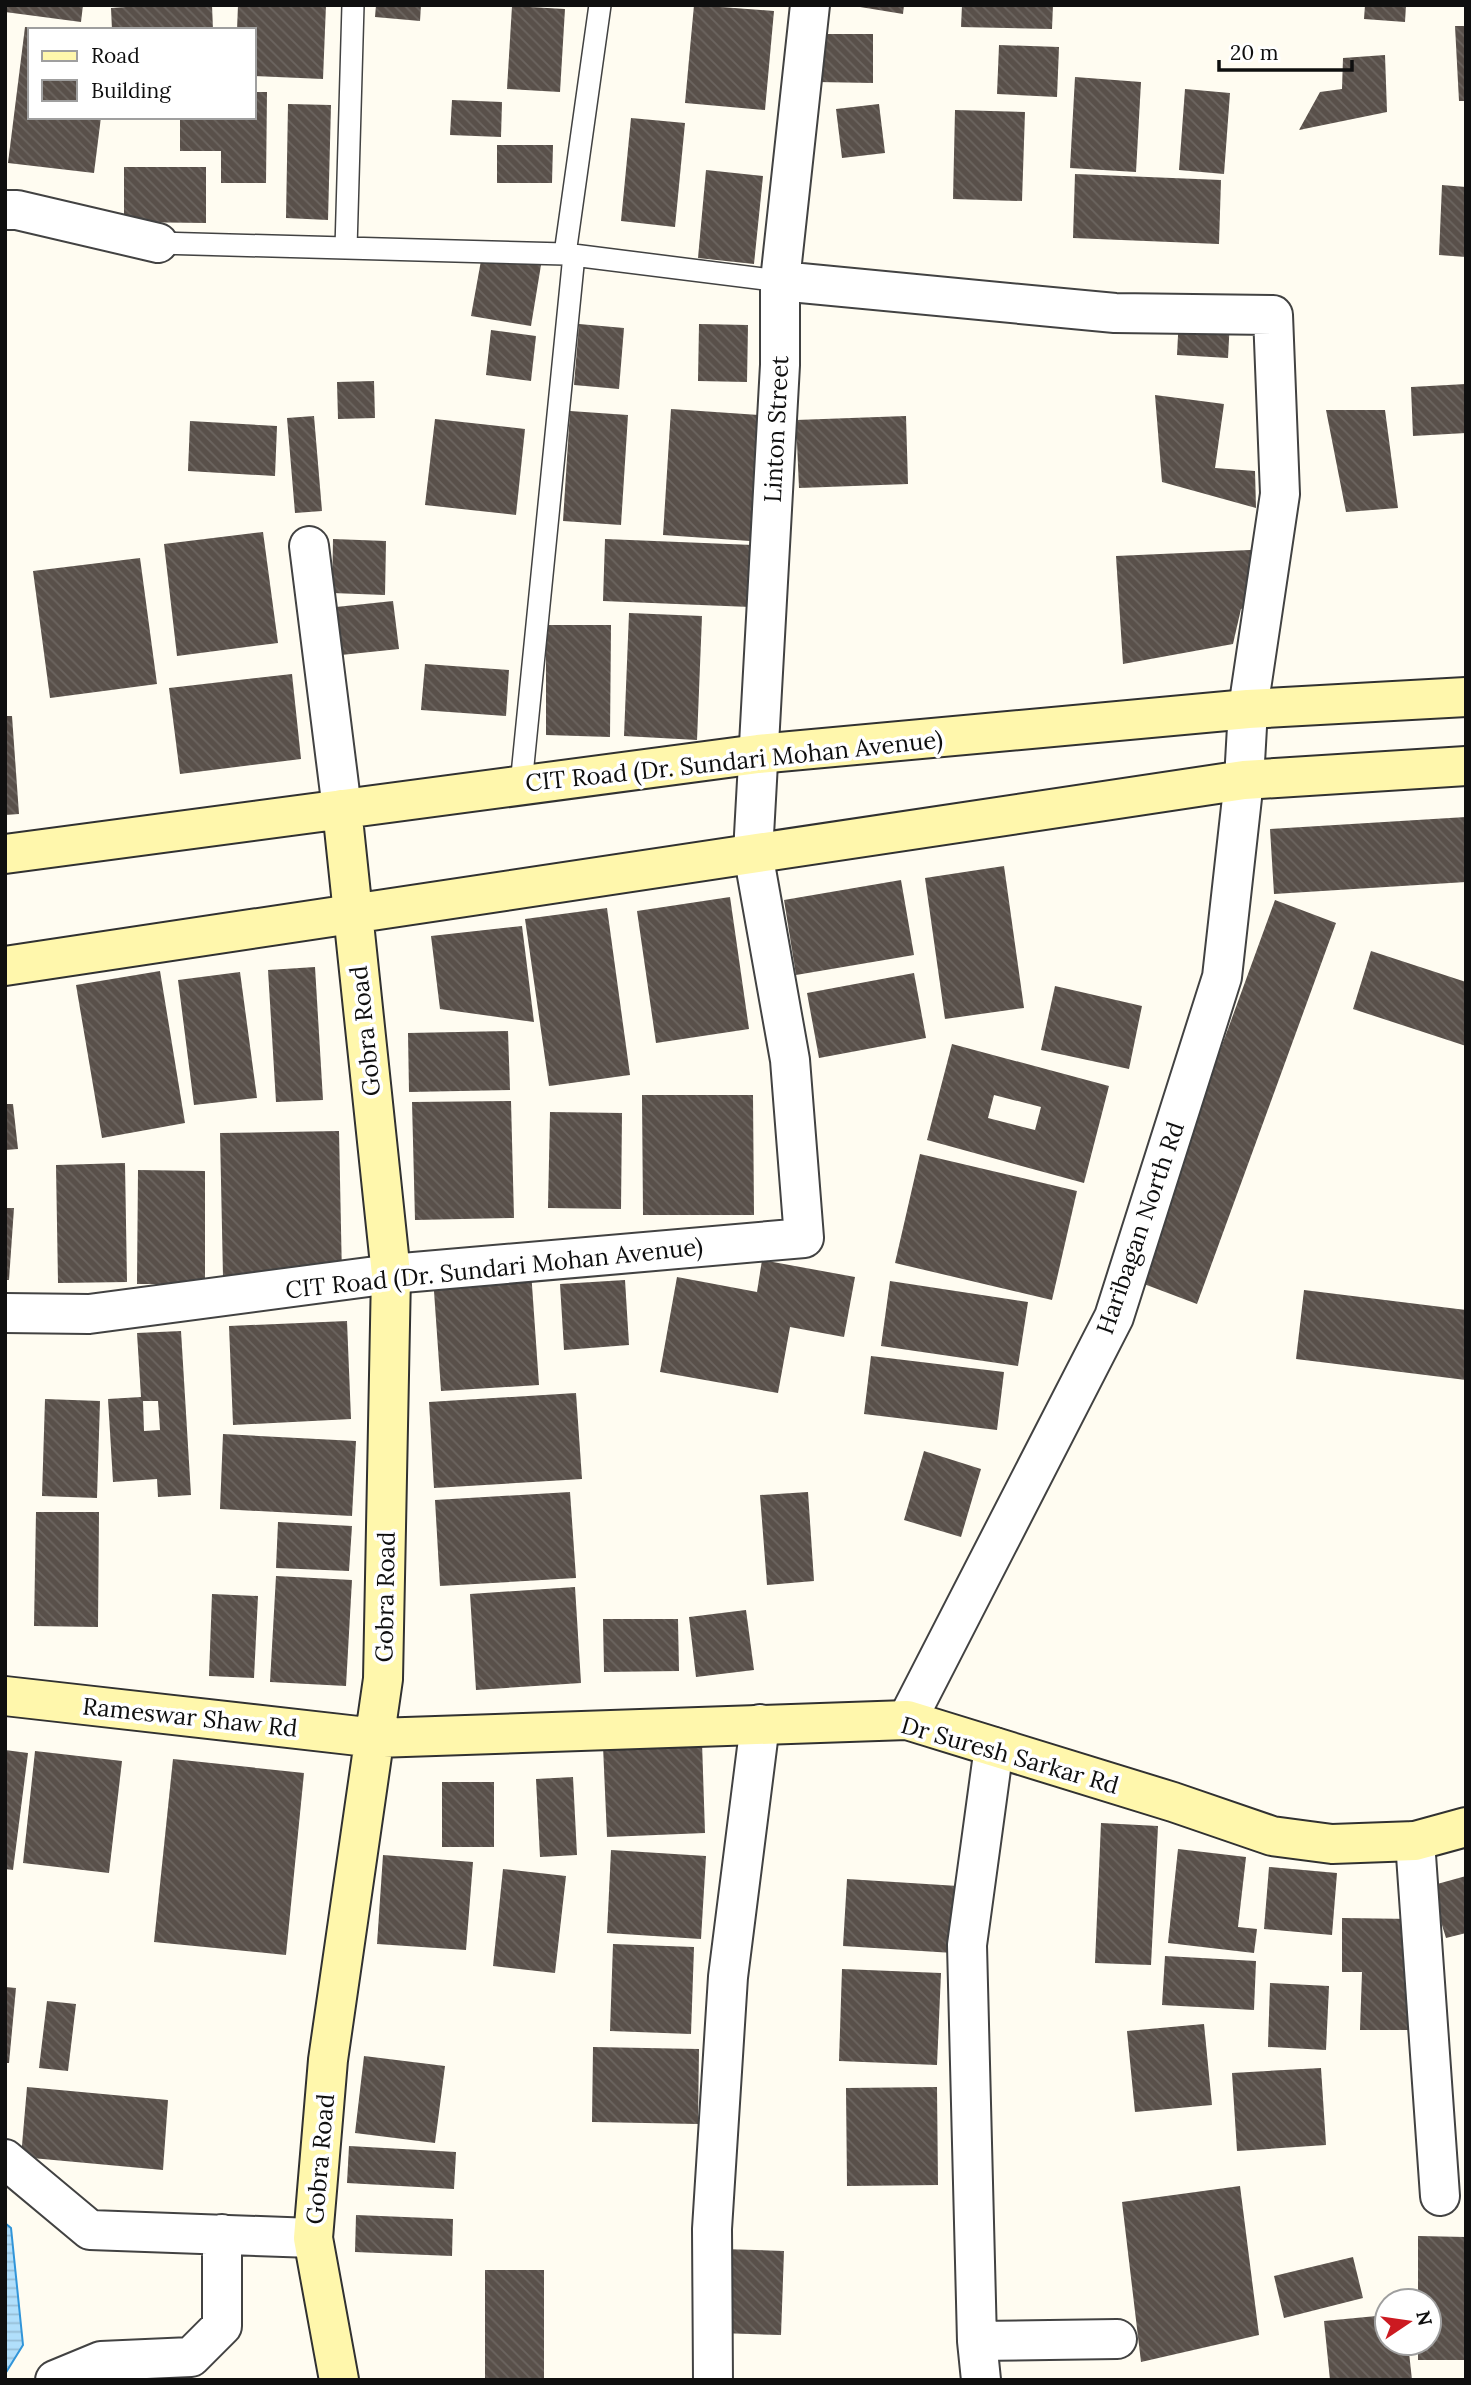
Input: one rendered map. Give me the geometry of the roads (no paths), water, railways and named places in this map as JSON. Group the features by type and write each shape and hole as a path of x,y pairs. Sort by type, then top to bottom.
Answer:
{"street":[{"name":"Linton Street","path":"753,853 780,365 780,281 810,5"},
{"path":"5,210 17,210 158,243"},
{"name":"Haribagan North Rd","path":"780,281 1115,313 1273,315 1280,494 1248,709 1244,780 1222,976 1114,1317 907,1720"},
{"path":"309,546 342,809"},
{"name":"CIT Road (Dr. Sundari Mohan Avenue)","path":"5,853 758,754 1248,709 1466,697"},
{"path":"5,966 1244,780 1466,766"},
{"name":"Gobra Road","path":"339,2380 313,2238 328,2060 383,1679 391,1274 342,809"},
{"name":"CIT Road (Dr. Sundari Mohan Avenue)","path":"5,1313 89,1314 391,1274 804,1238 790,1060 753,853"},
{"name":"Rameswar Shaw Rd","path":"5,1696 376,1738"},
{"name":"Dr Suresh Sarkar Rd","path":"376,1738 907,1720 1173,1802 1272,1836 1332,1844 1415,1841 1466,1827"},
{"path":"713,2380 712,2229 728,1977 760,1724"},
{"path":"981,2380 977,2341 967,1945 994,1747"},
{"path":"1415,1841 1440,2196"},
{"path":"5,2159 90,2230 313,2238"},
{"path":"55,2380 101,2361 191,2357 222,2326 222,2234"},
{"path":"977,2341 1116,2339"}],"lane":[{"path":"346,248 353,5"},
{"path":"521,785 570,255 600,5"},
{"path":"158,243 570,255 780,281"}],"water":[{"path":"5,2223 11,2228 23,2345 5,2374"}]}
